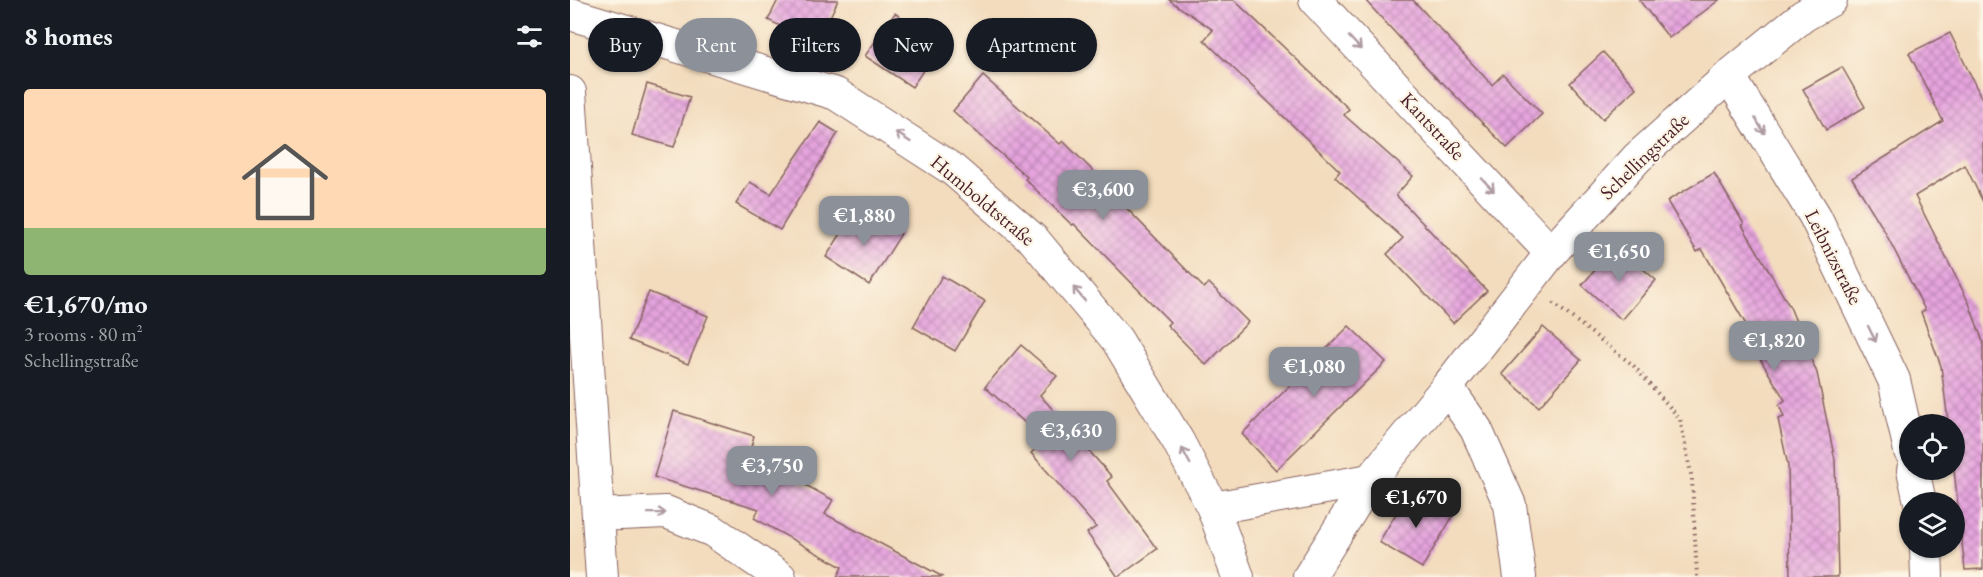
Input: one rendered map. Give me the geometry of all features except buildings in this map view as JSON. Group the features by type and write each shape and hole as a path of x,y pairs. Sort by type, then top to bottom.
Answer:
{"street":[{"name":"Kantstraße","path":"1315,0 1551,253"},
{"name":"Schellingstraße","path":"1309,577 1370,480 1447,387 1551,253 1637,158 1730,76 1795,8 1832,0"},
{"name":"Humboldtstraße","path":"570,14 836,94 952,169 1034,240 1117,340 1178,441 1213,508"},
{"name":"Leibnizstraße","path":"1730,76 1815,216 1894,380 1902,414"},
{"path":"570,92 602,577"},
{"path":"1447,387 1476,429 1510,505 1520,577"},
{"path":"1238,577 1213,508 1370,480"},
{"path":"598,515 666,512 713,531 780,577"},
{"path":"1926,558 1927,577"}],"path":[{"path":"1527,283 1633,365 1680,418 1692,479 1697,577"}]}
